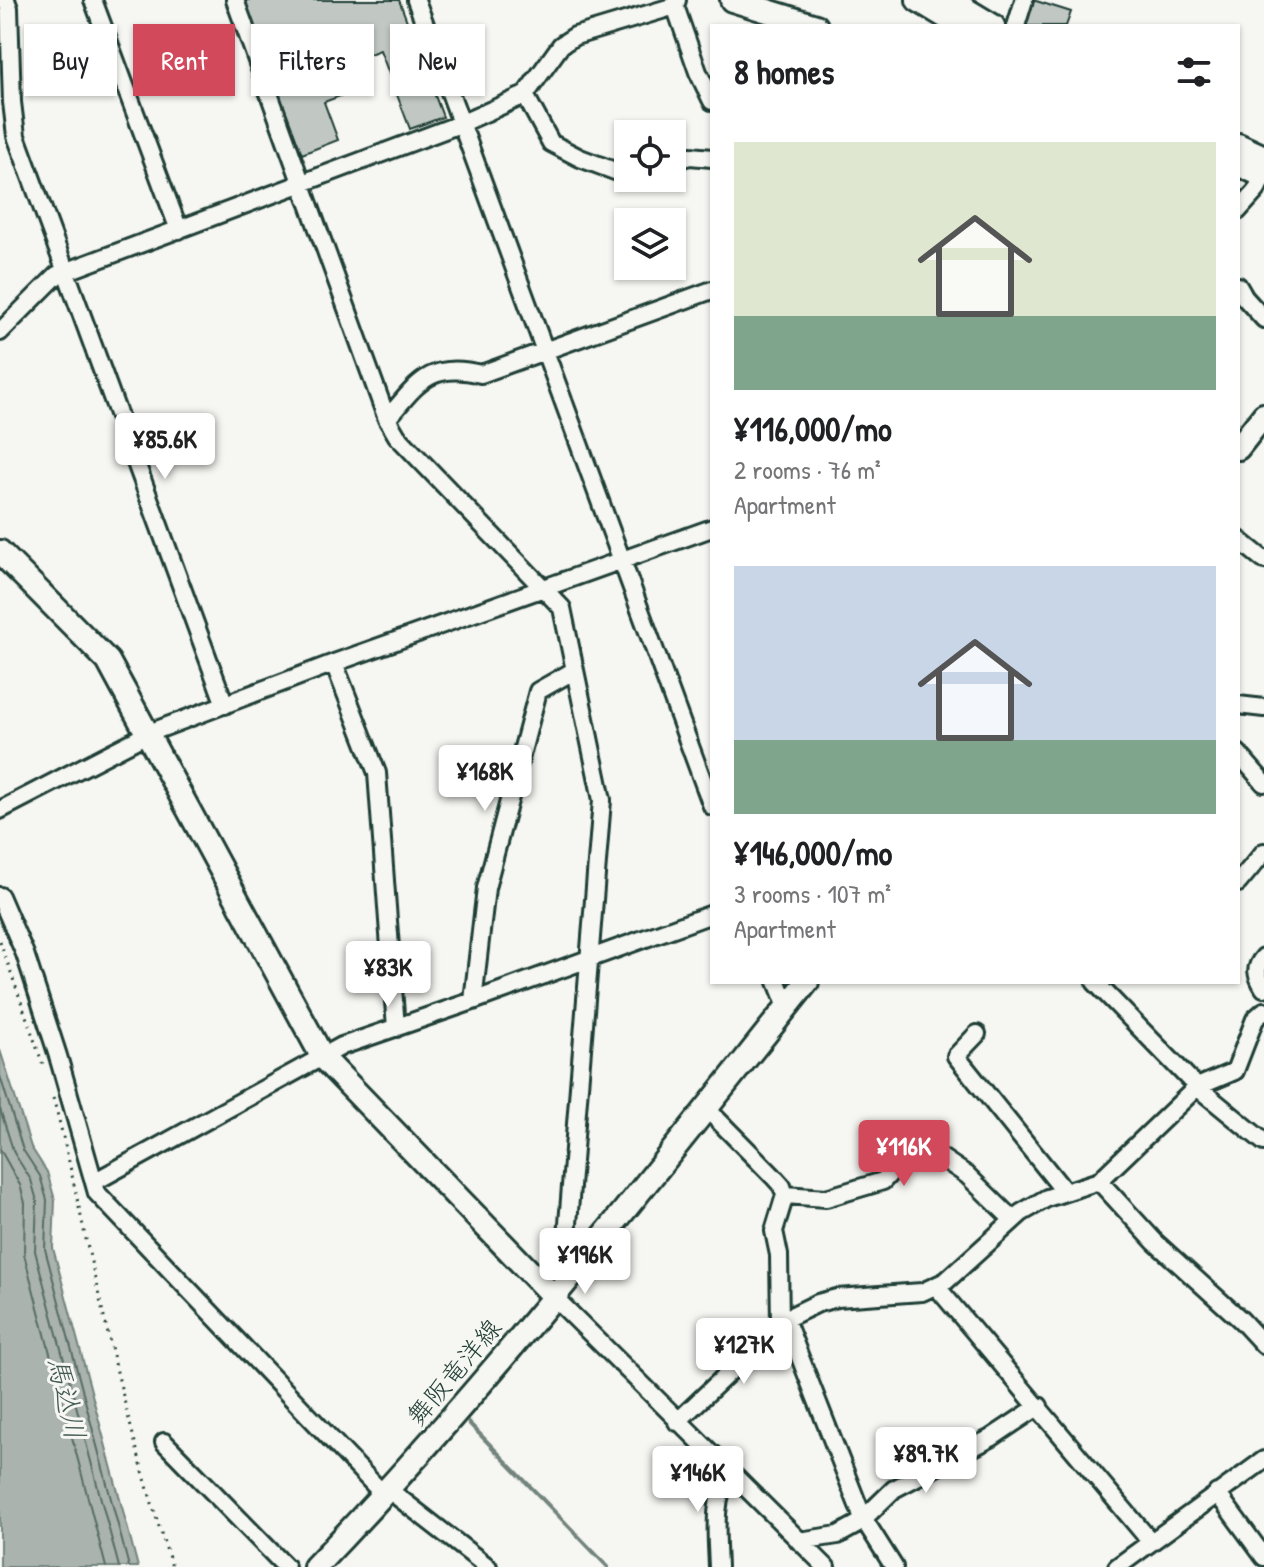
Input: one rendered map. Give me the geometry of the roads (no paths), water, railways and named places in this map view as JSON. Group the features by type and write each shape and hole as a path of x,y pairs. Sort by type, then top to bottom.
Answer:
{"street":[{"path":"6,0 9,8 16,136 225,705"},
{"path":"93,0 179,230"},
{"path":"235,0 387,419 397,436 562,608 602,800 558,1292"},
{"path":"416,0 622,562 709,788"},
{"path":"732,0 810,24"},
{"path":"918,0 958,24"},
{"path":"950,0 990,24"},
{"path":"1017,24 1024,0"},
{"path":"0,332 57,275 460,124 525,95 561,45 575,36 676,3 698,72 710,97"},
{"path":"525,95 551,143 614,171"},
{"path":"1240,146 1264,157"},
{"path":"686,157 710,158"},
{"path":"1240,165 1264,175 1256,191 1240,209"},
{"path":"1240,289 1264,319"},
{"path":"387,419 428,375 463,369 481,374 710,291"},
{"path":"1240,445 1264,415"},
{"path":"0,810 149,733 334,663 710,529"},
{"path":"1240,541 1264,560"},
{"path":"0,552 108,661 323,1058 558,1292 677,1422 826,1567"},
{"path":"334,663 377,773 396,1028"},
{"path":"473,1001 486,888 538,691 575,670"},
{"path":"1240,705 1264,708"},
{"path":"1240,755 1264,783"},
{"path":"1240,881 1264,852"},
{"path":"0,896 25,954 97,1193 387,1492 488,1567"},
{"path":"94,1182 342,1046 710,915"},
{"path":"1264,957 1257,965 1256,976 1264,988"},
{"path":"778,984 787,1007"},
{"name":"舞阪竜洋線","path":"315,1567 387,1492 558,1292 805,984"},
{"path":"1097,984 1197,1087 1264,1142"},
{"path":"677,1422 782,1321 818,1303 837,1298 922,1292 936,1286 961,1269 1013,1220 1047,1198 1099,1181 1197,1087 1235,1071 1255,1019 1264,1011"},
{"path":"977,1034 956,1056 1065,1192"},
{"path":"707,1109 773,1176 785,1195 774,1231 779,1255 782,1321 863,1518 894,1567"},
{"path":"785,1195 826,1198 883,1181 918,1142 967,1175 1013,1220"},
{"path":"1099,1181 1155,1242 1264,1345"},
{"path":"936,1286 1151,1542"},
{"path":"799,1541 838,1535 858,1524 894,1489 991,1438 1039,1406"},
{"path":"164,1442 286,1567"},
{"path":"1117,1567 1264,1460"},
{"path":"718,1567 716,1528 724,1481 729,1473"},
{"path":"1217,1493 1264,1557"}],"water":[{"name":"馬込川","path":"0,1050 31,1147 47,1172 55,1200 53,1248 138,1567 0,1567"}],"waterway":[{"path":"468,1422 608,1567"}]}
